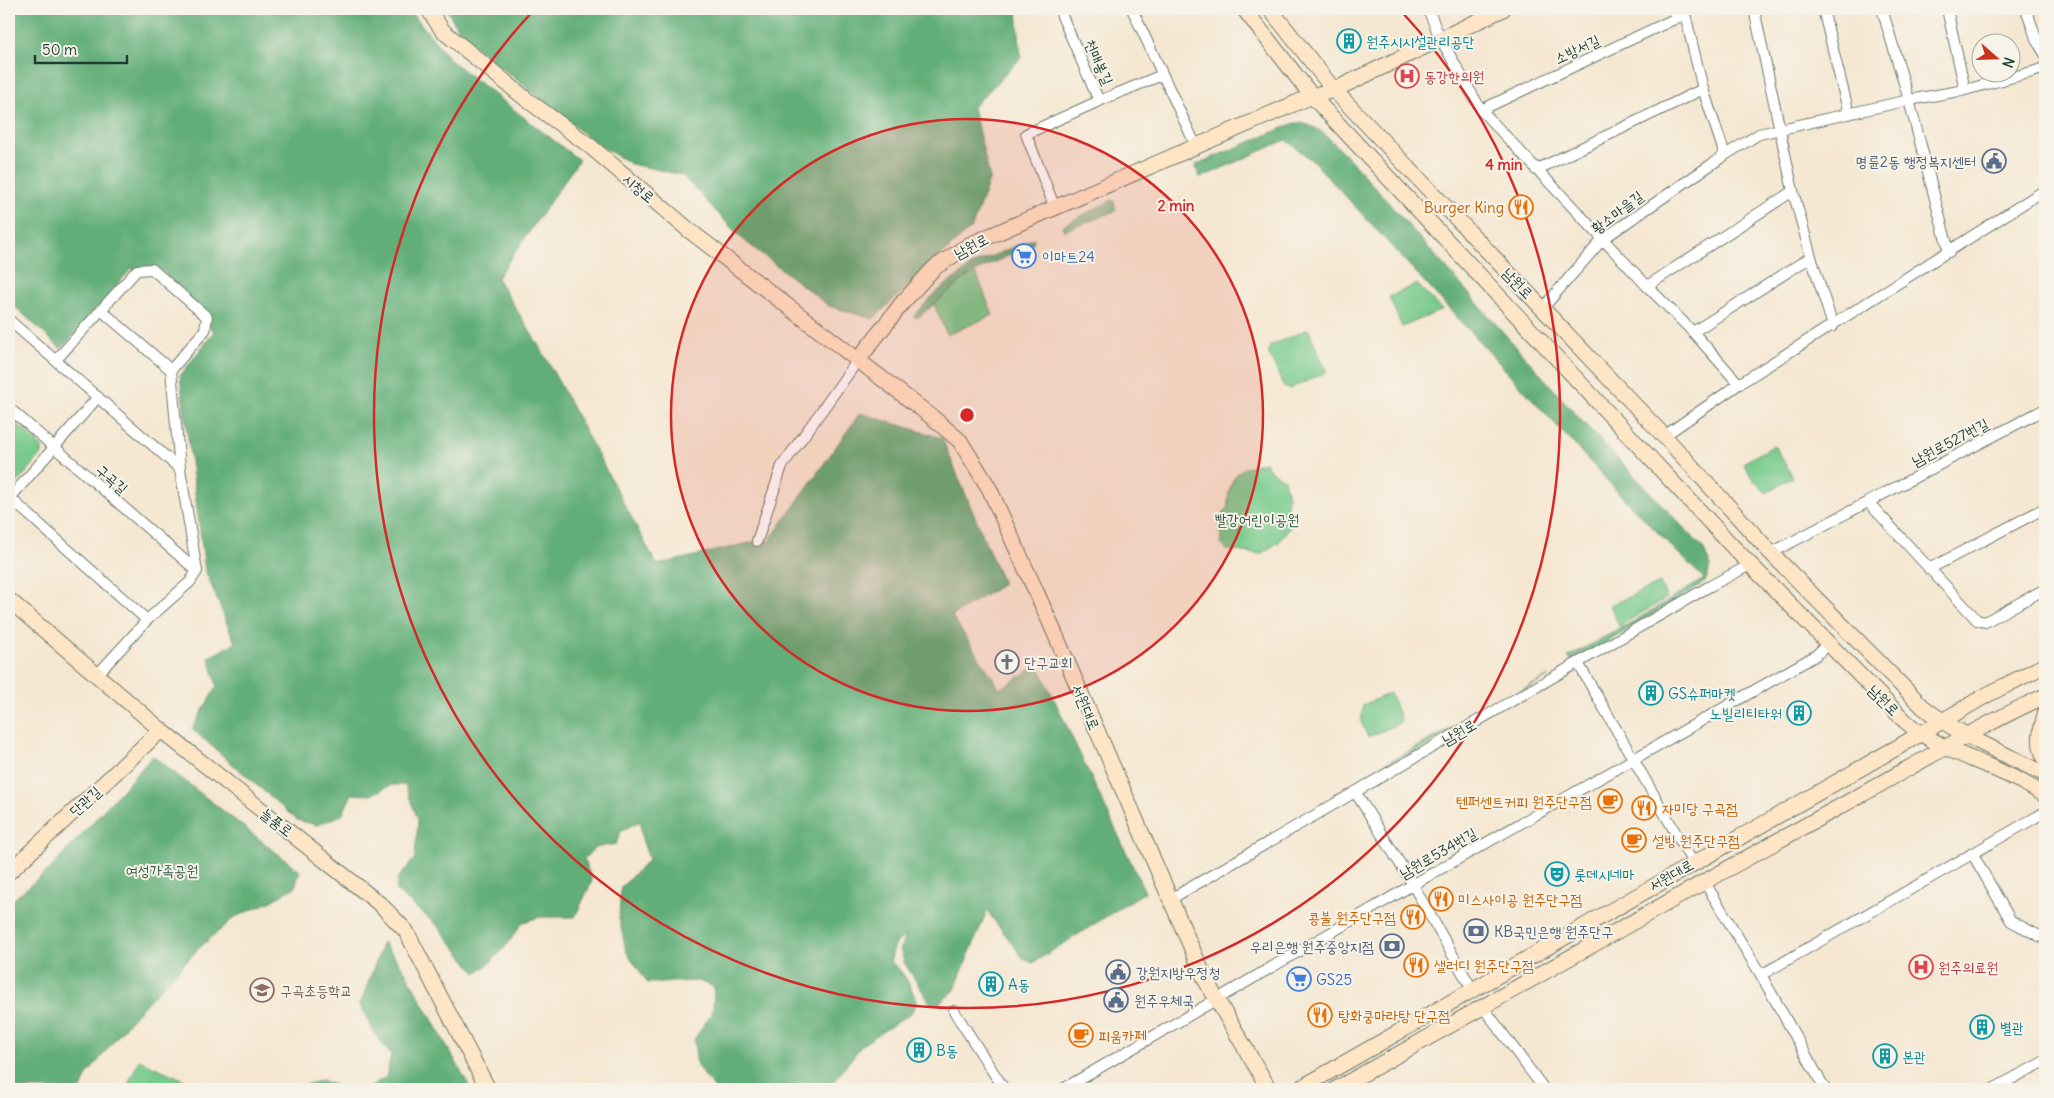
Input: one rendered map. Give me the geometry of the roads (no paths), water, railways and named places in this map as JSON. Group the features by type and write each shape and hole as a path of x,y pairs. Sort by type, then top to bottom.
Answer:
{"street":[{"name":"시청로","path":"428,9 442,31 526,99 590,146 690,231 858,360"},
{"name":"천매봉길","path":"1059,9 1099,100"},
{"path":"1132,9 1196,146"},
{"name":"남원로","path":"1244,9 1312,96 1750,565 1828,644 1920,734 1945,749 1998,770 2045,795"},
{"name":"남원로","path":"1270,9 1334,90 1664,436 1771,553 1923,707 1966,736 2045,774"},
{"path":"1428,9 1440,38 1481,110 1647,286 1694,332 1739,384"},
{"path":"1312,96 1334,90 1503,9"},
{"path":"1754,9 1793,190 1810,257 1833,326"},
{"path":"1823,9 1849,114"},
{"path":"1882,9 1910,100 1949,252"},
{"path":"1947,9 1965,90"},
{"path":"2026,9 2037,41 2045,54"},
{"path":"1684,12 1703,89 1724,155"},
{"name":"소방서길","path":"1481,110 1684,12"},
{"name":"황소마을길","path":"1542,309 1603,239 1724,155 1759,134 1910,100 1965,90 2045,67"},
{"name":"천매봉길","path":"1055,208 1026,134 1099,100 1162,74"},
{"path":"1536,170 1703,89"},
{"name":"남원로","path":"757,541 782,466 858,360 903,302 934,268 969,245 1312,96"},
{"path":"1647,286 1793,190"},
{"path":"1664,436 1739,384 2045,190"},
{"path":"1694,332 1810,257"},
{"path":"56,360 137,270 152,269 207,316 205,330 171,370"},
{"path":"96,676 147,620 190,582 197,572 180,469 171,370 102,311"},
{"path":"9,320 180,469"},
{"name":"서원대로","path":"858,360 932,416 960,441 989,488 1049,620 1169,900 1216,1001 1269,1089"},
{"path":"98,397 9,498 147,620"},
{"name":"구곡길","path":"9,408 197,572"},
{"name":"남원로527번길","path":"1771,553 2045,409"},
{"path":"1868,502 1976,620 1985,622 2045,590"},
{"path":"1928,568 2045,508"},
{"name":"남원로","path":"1169,900 1771,553"},
{"name":"늘품로","path":"9,600 161,730 357,885 394,918 406,931 488,1089"},
{"name":"남원로534번길","path":"1063,1089 1413,885 1815,656 1828,644"},
{"path":"1578,663 1693,863"},
{"name":"서원대로","path":"1299,1089 1920,734 1941,720 2045,665"},
{"name":"서원대로","path":"1336,1089 1704,881 1998,718 2045,696"},
{"path":"2045,714 2041,727 2041,741 2045,758"},
{"name":"단관길","path":"9,872 161,730"},
{"path":"1356,793 1413,885 1483,1007 1544,1089"},
{"path":"1760,975 2045,812"},
{"path":"1972,853 2011,921 2045,939"},
{"path":"1704,881 1825,1089"},
{"path":"954,1011 1004,1089"},
{"path":"1993,1089 2045,1062"}],"place":[{"name":"원주시시설관리공단","path":"1349,41"},
{"name":"동강한의원","path":"1407,76"},
{"name":"명륜2동 행정복지센터","path":"1994,161"},
{"name":"Burger King","path":"1521,207"},
{"name":"이마트24","path":"1024,256"},
{"name":"단구교회","path":"1007,662"},
{"name":"GS슈퍼마켓","path":"1651,693"},
{"name":"노빌리티타워","path":"1799,713"},
{"name":"텐퍼센트커피 원주단구점","path":"1610,801"},
{"name":"자미당 구곡점","path":"1644,808"},
{"name":"설빙 원주단구점","path":"1634,840"},
{"name":"롯데시네마","path":"1557,874"},
{"name":"미스사이공 원주단구점","path":"1441,899"},
{"name":"콩불 원주단구점","path":"1413,917"},
{"name":"KB국민은행 원주단구","path":"1476,931"},
{"name":"우리은행 원주중앙지점","path":"1392,946"},
{"name":"샐러디 원주단구점","path":"1416,965"},
{"name":"원주의료원","path":"1921,967"},
{"name":"강원지방우정청","path":"1118,972"},
{"name":"GS25","path":"1299,979"},
{"name":"A동","path":"991,984"},
{"name":"구곡초등학교","path":"262,990"},
{"name":"원주우체국","path":"1116,1000"},
{"name":"탕화쿵마라탕 단구점","path":"1320,1015"},
{"name":"별관","path":"1982,1027"},
{"name":"피움카페","path":"1081,1035"},
{"name":"B동","path":"919,1050"},
{"name":"본관","path":"1885,1056"}],"park label":[{"name":"빨강어린이공원","path":"1257,519"},
{"name":"여성가족공원","path":"162,870"}]}
